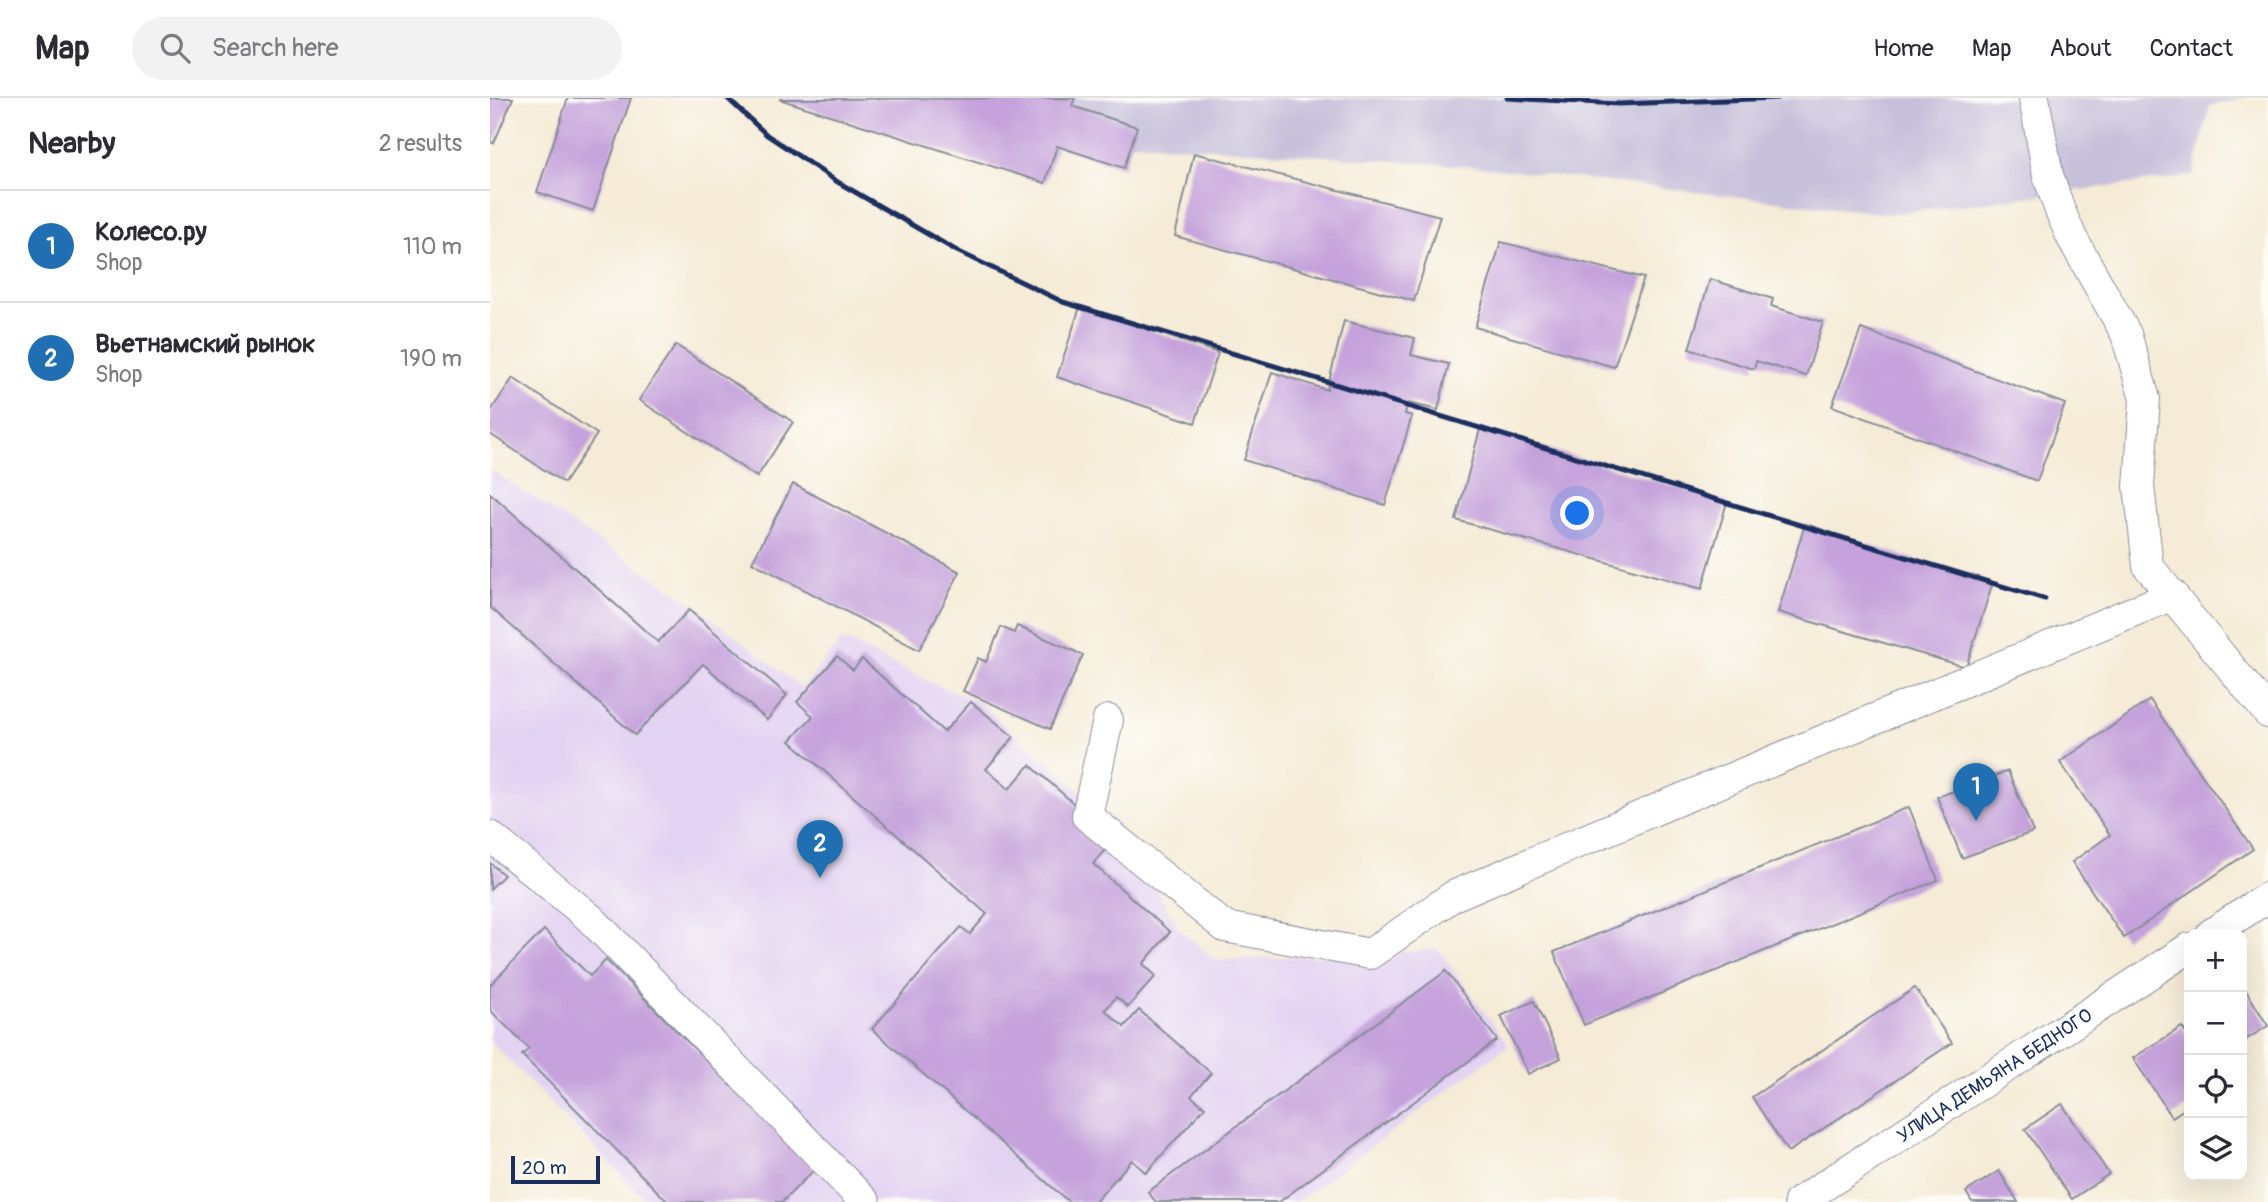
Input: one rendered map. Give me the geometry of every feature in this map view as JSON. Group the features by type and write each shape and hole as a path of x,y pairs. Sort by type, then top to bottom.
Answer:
{"street":[{"path":"2034,98 2048,175 2059,208 2072,238 2126,334 2145,399 2139,486 2148,566 2268,713"},
{"path":"1108,720 1087,816 1226,928 1370,954 1453,897 1669,804 2173,595"},
{"path":"490,836 590,918 864,1202"},
{"path":"2219,929 2268,897"},
{"name":"УЛИЦА ДЕМЬЯНА БЕДНОГО","path":"1799,1202 2184,951"}],"shaded area":[{"path":"859,98 2245,98 2210,106 2193,176 1888,214 1470,166 960,131"},
{"path":"490,469 691,602 802,688 842,639 932,683 979,702 1120,827 1179,929 1216,960 1438,949 1509,1045 1296,1202 648,1202 490,1041"}],"building":[{"path":"490,98 513,98 494,143 490,142"},
{"path":"568,98 631,98 593,211 537,192"},
{"path":"1075,98 1072,106 1137,127 1124,168 1057,146 1045,183 779,99"},
{"path":"1194,153 1440,216 1414,301 1175,236"},
{"path":"1501,242 1644,278 1614,367 1475,327"},
{"path":"1710,279 1773,299 1771,306 1823,322 1806,376 1756,361 1754,369 1689,349"},
{"path":"1080,307 1218,353 1195,423 1057,377"},
{"path":"1344,321 1415,338 1411,355 1449,364 1438,410 1408,403 1405,414 1412,416 1385,505 1244,460 1272,372 1327,390"},
{"path":"1861,329 2065,404 2037,481 1832,406"},
{"path":"676,345 793,422 757,477 639,400"},
{"path":"513,378 597,434 564,483 490,434 490,412"},
{"path":"1480,429 1727,502 1702,589 1456,520"},
{"path":"793,484 960,572 919,650 752,562"},
{"path":"490,493 658,642 689,610 787,695 767,720 703,664 635,735 490,607"},
{"path":"1805,524 1992,585 1966,667 1778,612"},
{"path":"1017,626 1083,655 1050,729 963,691 978,658 986,662 1001,627 1014,633"},
{"path":"837,656 853,670 862,659 944,732 971,702 1014,737 986,769 1009,789 1030,765 1114,839 1093,864 1170,932 1143,964 1156,976 1128,1007 1116,997 1105,1010 1124,1027 1139,1010 1211,1073 1191,1096 1205,1107 1146,1173 1132,1160 1095,1202 1069,1202 872,1029 961,927 970,934 987,914 790,741 813,716 797,702"},
{"path":"2150,700 2253,849 2124,938 2072,862 2110,835 2060,762"},
{"path":"2008,771 2033,832 1962,858 1937,797"},
{"path":"1909,807 1938,880 1584,1025 1554,952"},
{"path":"490,863 504,875 490,889"},
{"path":"544,930 590,976 606,960 815,1169 782,1202 668,1202 522,1055 529,1049 490,1010 490,985"},
{"path":"1446,971 1497,1040 1279,1202 1156,1202 1148,1192"},
{"path":"1915,988 1952,1043 1788,1152 1752,1097"},
{"path":"2247,992 2268,1026 2247,1039"},
{"path":"1534,1001 1561,1058 1528,1074 1501,1016"},
{"path":"2182,1027 2184,1109 2172,1117 2133,1058"},
{"path":"2062,1104 2109,1174 2072,1199 2025,1129"},
{"path":"1999,1171 2018,1202 1972,1202 1966,1192"}],"railway":[{"path":"727,98 767,135 836,181 957,251 1063,302 2045,599"},
{"path":"1507,98 1619,104 1779,98"}],"place":[{"name":"Колесо.ру","path":"1976,821"},
{"name":"Вьетнамский рынок","path":"820,878"}]}
